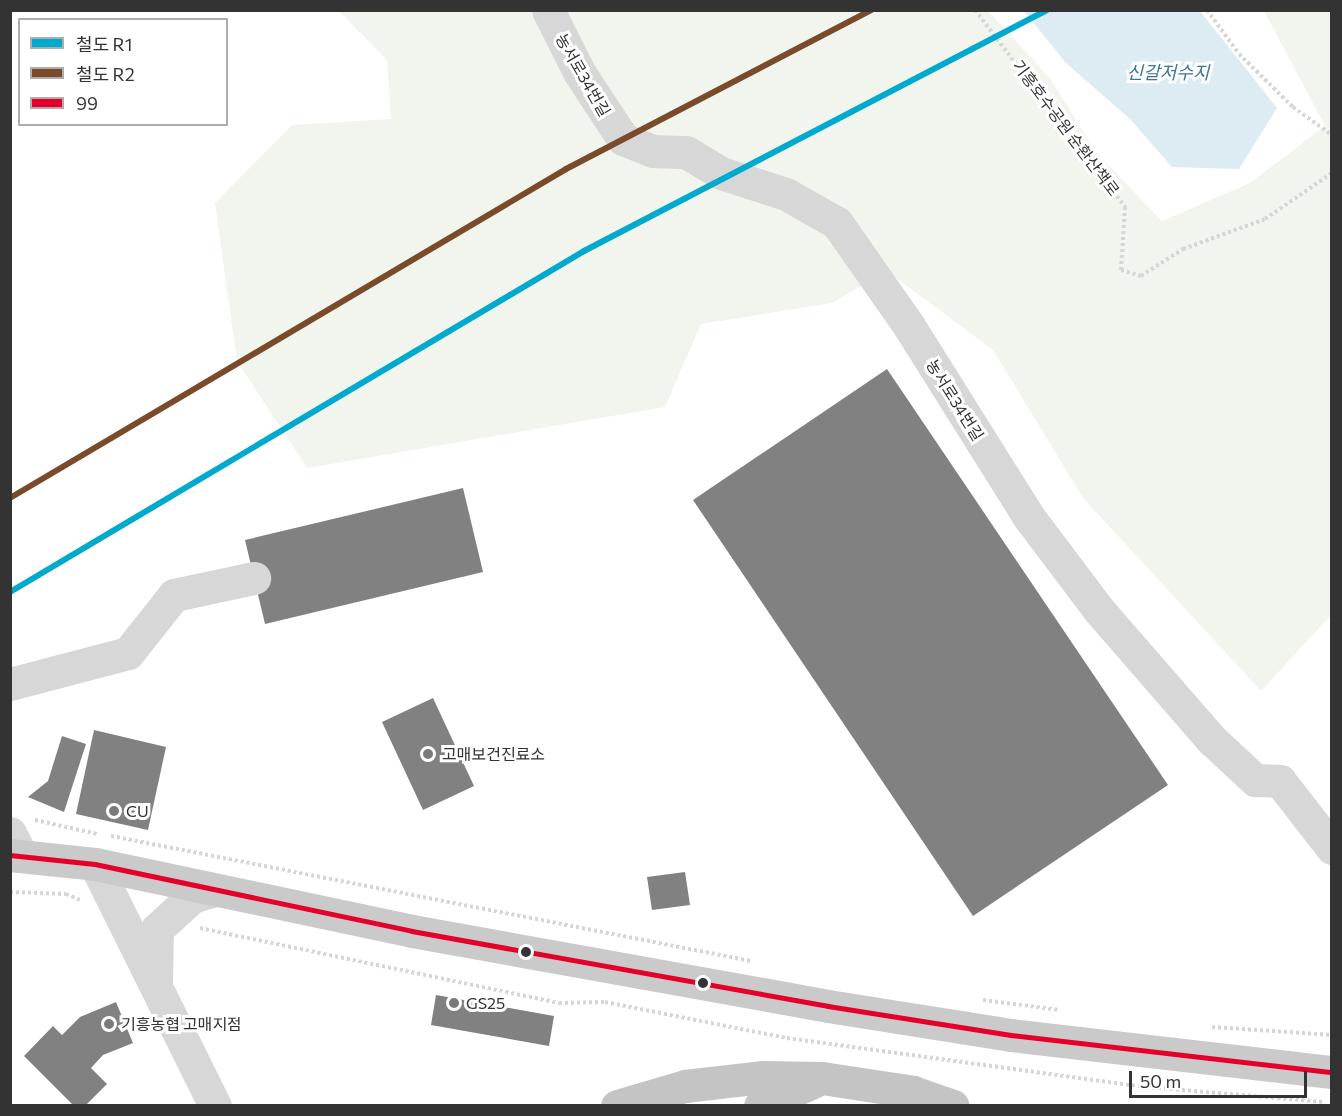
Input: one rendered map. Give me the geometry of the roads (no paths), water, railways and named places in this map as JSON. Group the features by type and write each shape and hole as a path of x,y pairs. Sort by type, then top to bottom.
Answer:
{"highway":[{"path":"617,1106 685,1086 763,1077 822,1078 913,1092 953,1106"},
{"path":"760,1106 822,1078"}],"main road":[{"path":"17,840 94,864 215,890 828,1006 1011,1035 1332,1072"}],"street":[{"name":"농서로34번길","path":"548,10 579,72 623,139 653,151 687,152 721,173 786,194 837,223 909,326 1028,516 1098,609 1212,740 1255,780 1280,781 1332,848"},
{"path":"10,684 128,653 174,595 254,578"},
{"path":"94,864 215,1106"},
{"path":"156,987 157,929 192,897 215,890"}],"water":[{"name":"신갈저수지","path":"1024,11 1200,11 1277,108 1239,169 1172,167 1130,119 1066,63"}],"rail line":[{"name":"R2","path":"10,498 566,169 871,10"},
{"name":"R1","path":"10,592 584,251 1047,10"}],"place":[{"name":"고매보건진료소","path":"428,754"},
{"name":"CU","path":"114,811"},
{"name":"GS25","path":"454,1003"},
{"name":"기흥농협 고매지점","path":"109,1024"}]}
